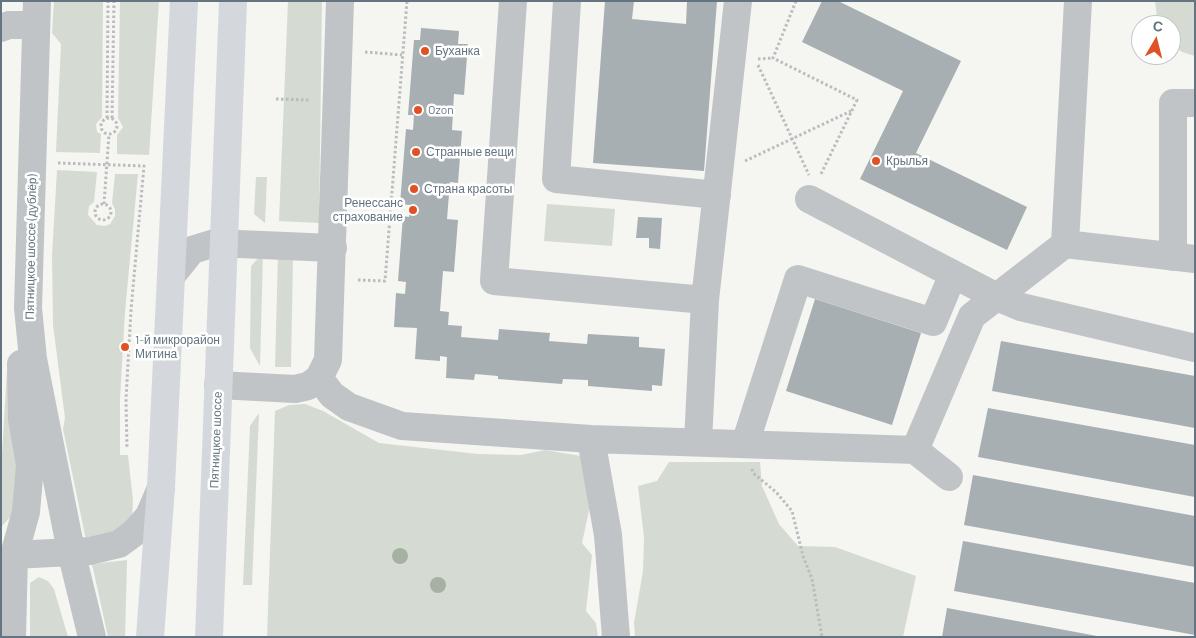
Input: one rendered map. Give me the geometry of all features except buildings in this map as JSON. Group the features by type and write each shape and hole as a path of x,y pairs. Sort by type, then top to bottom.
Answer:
{"main road":[{"path":"150,637 161,487 184,1"},
{"name":"Пятницкое шоссе","path":"210,637 233,1"}],"street":[{"path":"218,385 295,389 308,386 319,378 325,370 329,351 340,1"},
{"path":"513,1 494,281 706,300"},
{"path":"567,1 556,179 716,195"},
{"path":"698,442 706,300 738,1"},
{"path":"1065,244 1078,1"},
{"path":"1,28 37,13"},
{"name":"Пятницкое шоссе (дублёр)","path":"37,13 28,308 33,359 71,551 92,637"},
{"path":"915,450 972,316 1065,244 1184,258 1173,103 1195,104"},
{"path":"812,193 953,274 1021,307 1195,348"},
{"path":"172,275 192,250 202,245 225,243 333,248"},
{"path":"747,444 798,279 933,322 953,274"},
{"path":"12,637 7,554 26,512 30,464 22,419 20,378 22,342 28,308"},
{"path":"319,378 332,395 349,407 402,426 591,439 915,450 949,477"},
{"path":"591,439 608,535 616,637"},
{"path":"7,554 90,551 119,544 134,533 149,516 161,487"},
{"path":"7,554 46,565 65,576 84,598"}],"path":[{"path":"107,118 108,1"},
{"path":"112,118 107,118 102,122 101,127 104,132 109,134 114,133 118,128 112,118 114,1"},
{"path":"358,280 385,280 407,1"},
{"path":"773,58 796,1"},
{"path":"362,52 402,55"},
{"path":"773,58 857,100 812,193 792,139 755,59 773,58"},
{"path":"276,99 319,100"},
{"path":"720,161 741,163 851,111"},
{"path":"104,204 95,208 94,214 96,218 102,221 110,216 111,211 104,204 109,134"},
{"path":"55,163 144,166 131,310 126,399 127,449"},
{"path":"359,203 391,204"},
{"path":"747,444 753,473 776,492 792,510 803,556 812,579 822,637"}],"shaded area":[{"path":"54,1 103,1 102,117 96,124 97,132 101,134 100,153 56,152 61,44 52,33"},
{"path":"120,1 159,1 149,155 117,154 117,135 123,127 118,118"},
{"path":"288,1 322,1 319,223 279,221"},
{"path":"1155,1 1195,1 1195,56 1181,51 1181,15 1157,15"},
{"path":"57,170 97,172 94,202 89,206 88,215 97,225 105,226 110,224 115,216 115,209 112,203 115,174 138,174 125,312 120,399 120,455 128,455 133,500 132,518 120,533 86,540 63,429 65,418 53,325 52,256"},
{"path":"256,177 267,177 265,223 254,214"},
{"path":"547,204 615,209 612,246 544,241"},
{"path":"263,253 260,366 250,348 251,266"},
{"path":"278,255 293,256 291,367 275,367"},
{"path":"7,369 19,456 14,513 1,527 1,471"},
{"path":"305,404 323,411 379,443 478,454 521,455 545,450 581,456 590,506 582,543 592,555 586,611 596,623 598,637 267,637 275,411 289,405"},
{"path":"259,413 252,585 243,585 250,426"},
{"path":"669,462 760,462 762,486 779,524 798,546 835,547 916,576 903,637 635,637 634,623 643,571 644,538 638,486 657,481"},
{"path":"127,560 125,637 108,637 92,564"},
{"path":"39,577 48,581 54,589 68,637 30,637 30,583"}],"place":[{"name":"Буханка","path":"425,51"},
{"name":"Ozon","path":"418,110"},
{"name":"Странные вещи","path":"416,152"},
{"name":"Крылья","path":"876,161"},
{"name":"Страна красоты","path":"414,189"},
{"name":"Ренессанс страхование","path":"413,210"},
{"name":"1-й микрорайон Митина","path":"125,347"}]}
